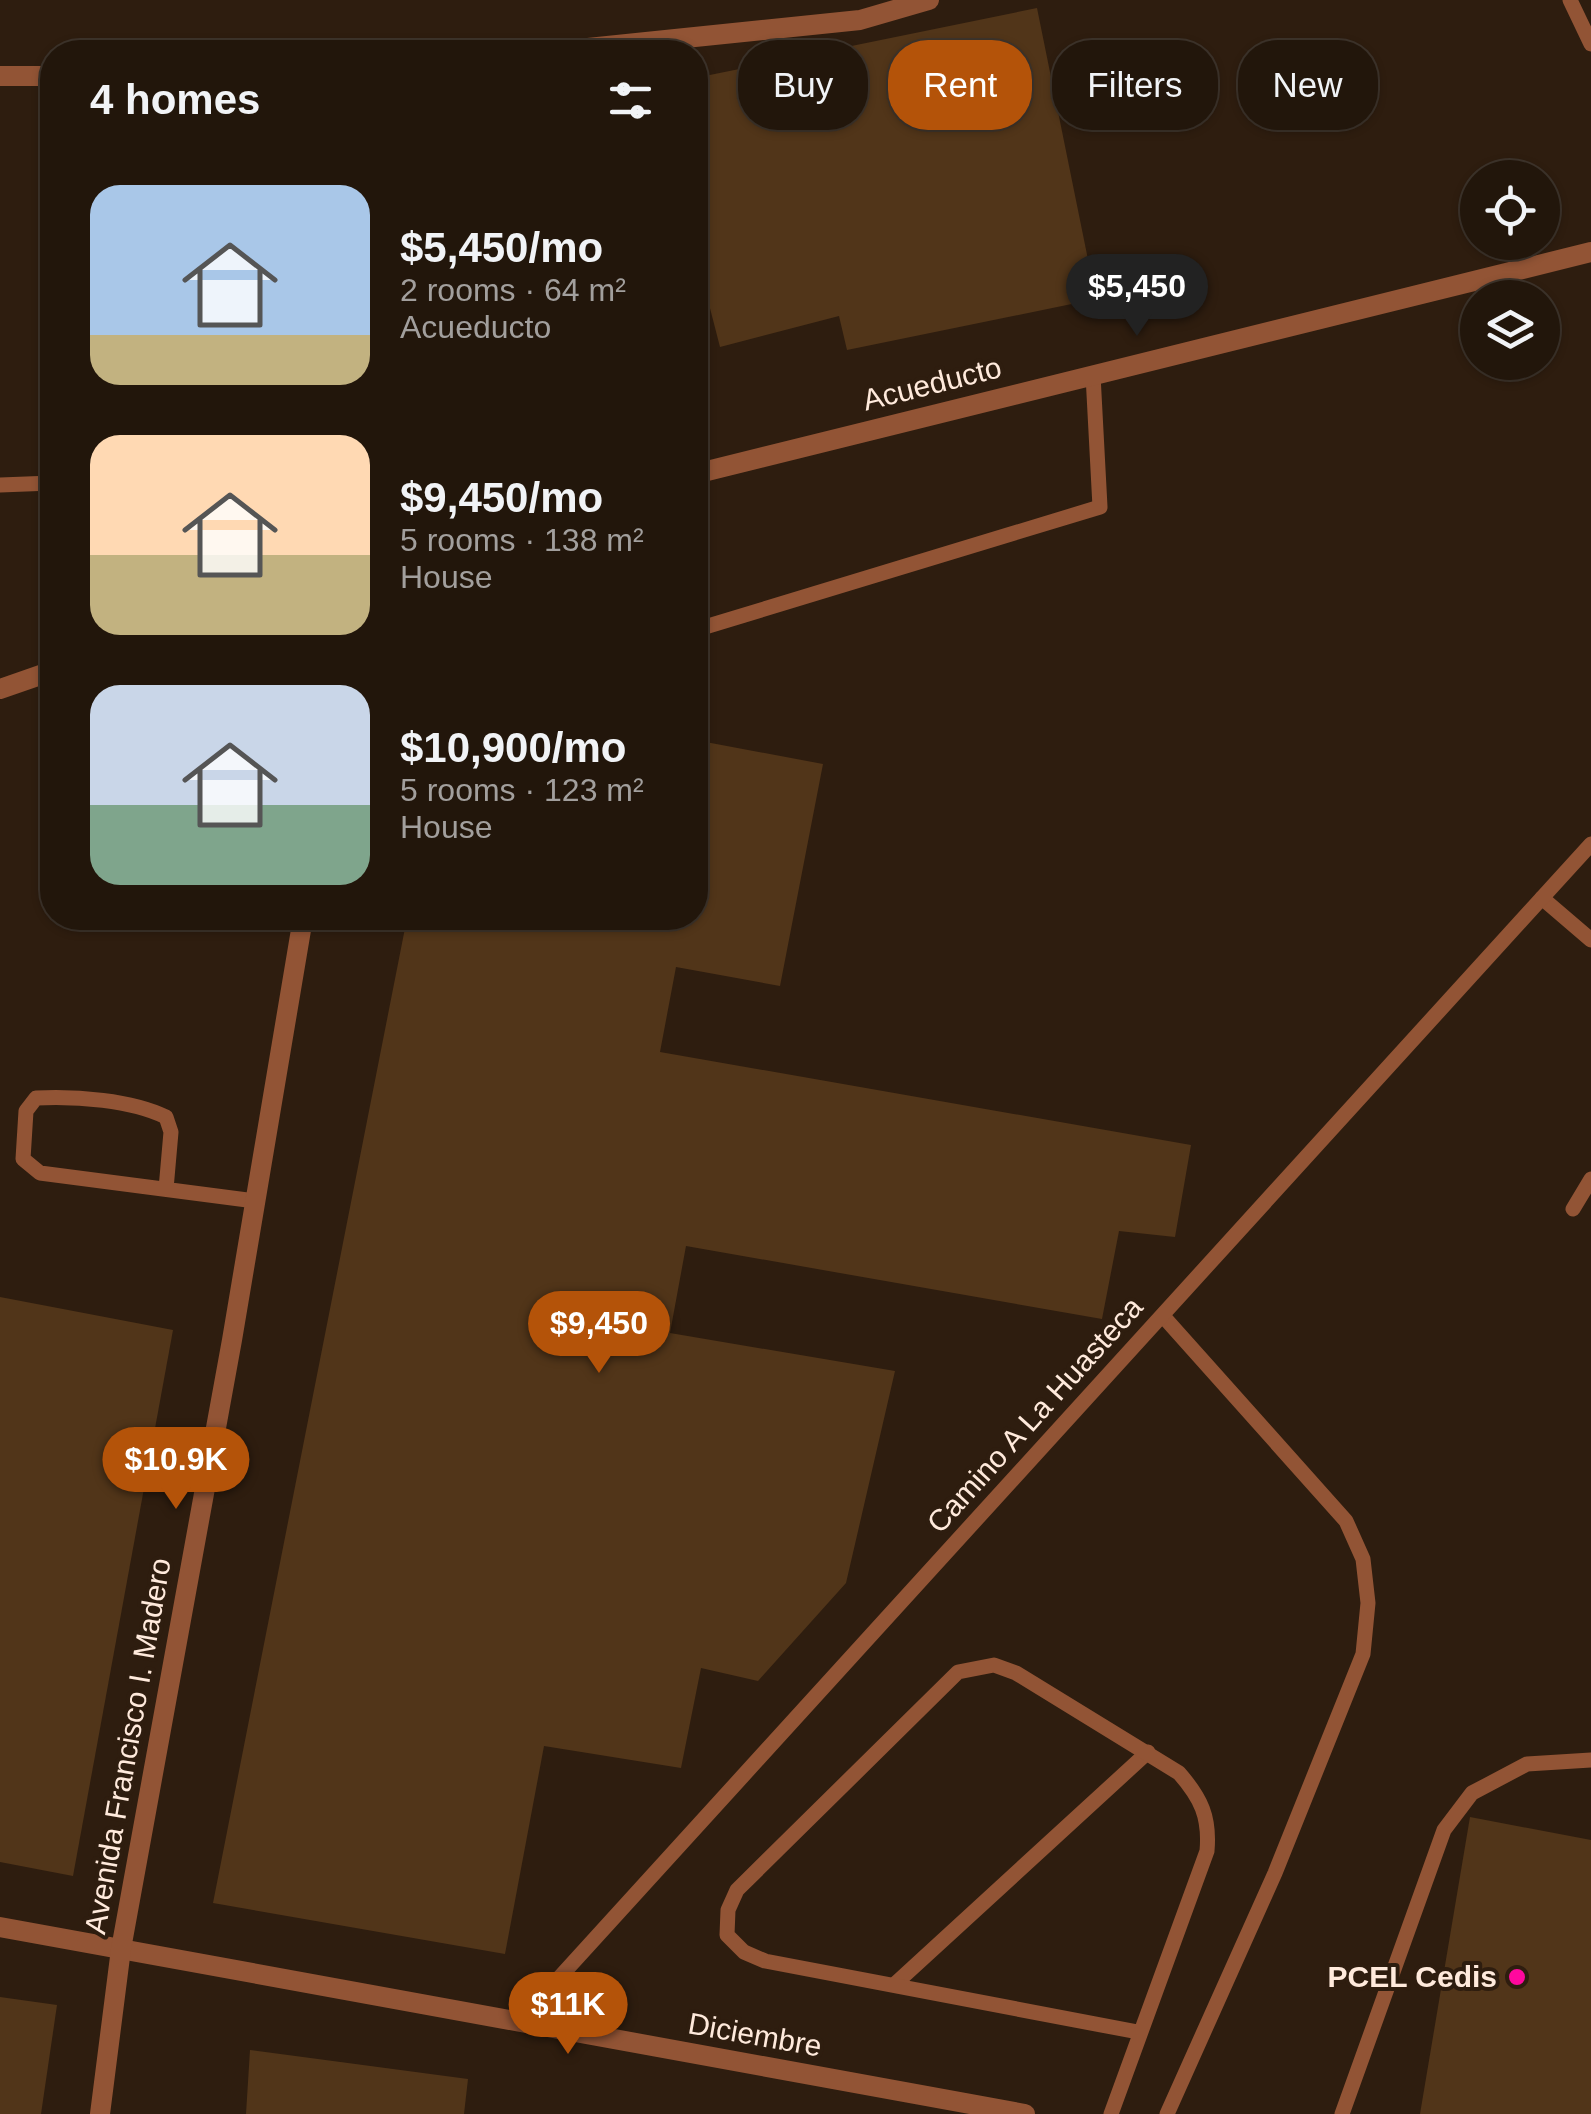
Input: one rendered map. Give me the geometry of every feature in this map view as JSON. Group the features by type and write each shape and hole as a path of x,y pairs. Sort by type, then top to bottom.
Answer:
{"street":[{"path":"666,40 860,20 929,0"},
{"path":"0,76 40,76"},
{"name":"Acueducto","path":"708,471 1591,252"},
{"path":"0,688 40,675"},
{"name":"Avenida Francisco I. Madero","path":"100,2114 121,1949 302,930"},
{"name":"Diciembre","path":"0,1926 1024,2114"}],"lane":[{"path":"1570,0 1591,44"},
{"path":"708,626 1100,507 1093,375"},
{"path":"0,485 40,483"},
{"name":"Camino A La Huasteca","path":"518,2023 1591,844"},
{"path":"1542,898 1591,940"},
{"path":"166,1189 171,1132 166,1117 149,1109 54,1097 36,1098 26,1111 23,1159 40,1173 256,1201"},
{"path":"1573,1209 1591,1179"},
{"path":"1163,1316 1346,1521 1363,1560 1368,1603 1363,1654 1275,1874 1167,2114"},
{"path":"1111,2114 1207,1851 1209,1826 1200,1797 1179,1773 1016,1673 994,1665 958,1672 737,1890 728,1910 727,1935 744,1952 804,1969 1138,2032"},
{"path":"895,1984 1148,1752"},
{"path":"1342,2114 1444,1830 1472,1793 1526,1764 1591,1760"}],"building":[{"path":"1037,8 1052,82 1052,130 1062,130 1096,299 847,350 839,316 720,347 708,300 708,75 738,69 738,130 868,130 868,43"},
{"path":"708,742 823,764 780,986 676,967 660,1052 1191,1145 1175,1237 1119,1231 1102,1319 686,1246 670,1333 895,1371 846,1583 758,1681 701,1668 681,1768 544,1746 505,1954 213,1903 405,930 708,930"},
{"path":"0,1297 173,1330 73,1876 0,1862"},
{"name":"PCEL Cedis","path":"1470,1817 1591,1840 1591,2114 1420,2114"},
{"path":"0,1997 57,2005 41,2114 0,2114"},
{"path":"250,2050 468,2079 464,2114 246,2114"}],"place":[{"name":"PCEL Cedis","path":"1517,1977"}]}
